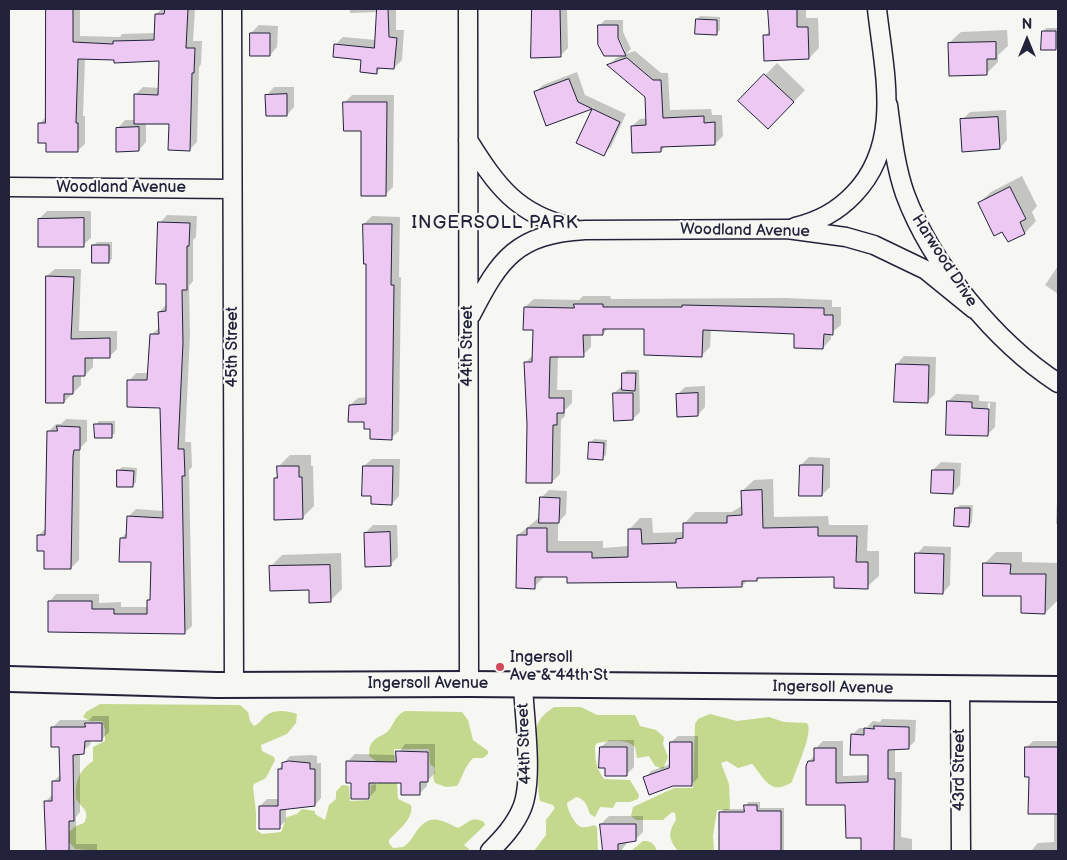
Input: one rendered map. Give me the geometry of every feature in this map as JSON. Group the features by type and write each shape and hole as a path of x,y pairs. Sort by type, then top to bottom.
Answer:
{"main road":[{"name":"Ingersoll Avenue","path":"9,679 234,685 523,684 1058,689"}],"street":[{"name":"45th Street","path":"232,9 234,685"},
{"name":"44th Street","path":"468,9 469,684"},
{"name":"Harwood Drive","path":"877,9 895,157 905,192 918,226 974,309 1010,344 1058,383"},
{"name":"Harwood Drive","path":"787,229 825,216 845,203 862,185 880,153 886,129 888,105"},
{"name":"Woodland Avenue","path":"468,139 492,179 515,200 539,217 585,230"},
{"name":"Woodland Avenue","path":"9,187 232,189"},
{"name":"Woodland Avenue","path":"468,320 491,275 514,251 536,238 559,231 585,230 787,229 846,236 874,245 926,270 974,309"},
{"name":"44th Street","path":"490,851 515,822 526,798 528,769 523,684"},
{"name":"43rd Street","path":"960,689 961,851"}],"green space":[{"path":"100,704 240,705 248,712 250,721 254,726 267,715 274,712 285,711 297,714 296,723 287,734 261,745 262,751 274,757 275,760 266,778 254,784 253,787 256,830 262,834 281,832 287,817 297,814 302,809 315,811 315,814 325,820 329,805 336,799 336,792 342,785 349,786 350,801 370,800 371,785 377,784 376,761 369,756 370,747 374,740 390,729 401,713 405,711 462,712 468,720 473,740 488,751 488,754 483,758 473,758 457,786 446,787 435,783 433,777 435,768 430,764 429,749 394,749 395,766 400,778 397,784 398,799 411,805 411,810 408,820 389,840 389,843 393,848 403,847 424,823 434,819 458,828 476,819 484,822 485,825 464,845 469,851 99,851 75,849 64,836 76,826 84,823 86,819 86,812 76,799 77,781 84,768 93,761 93,747 105,741 105,729 102,721 90,721 83,717 86,712"},
{"path":"554,707 581,707 597,715 635,715 640,726 656,730 664,737 663,744 668,757 663,769 655,766 649,756 637,758 635,747 626,742 597,743 595,746 596,764 604,779 630,780 639,795 638,799 630,802 616,802 613,808 600,807 595,817 590,814 586,803 582,799 576,797 567,803 572,817 579,826 594,825 597,827 598,851 534,851 546,835 546,820 555,808 553,805 540,801 536,738 537,725 546,713"},
{"path":"710,714 737,721 769,717 784,722 807,723 809,728 808,734 804,751 792,782 784,786 778,787 768,784 752,764 738,768 727,761 721,763 729,784 730,807 729,810 717,810 713,836 714,851 678,851 672,843 670,836 676,820 675,813 672,812 663,820 636,820 631,816 633,807 674,788 693,788 695,724 698,719"},
{"path":"643,841 652,843 657,851 631,851"}],"building":[{"path":"46,9 73,9 73,42 113,44 113,41 154,40 155,14 164,14 165,9 188,9 186,48 195,48 194,73 192,73 190,151 168,150 169,124 134,124 134,94 158,95 159,61 114,63 114,60 78,59 76,123 78,123 78,152 46,152 46,143 38,143 38,123 45,123"},
{"path":"377,9 388,9 389,37 397,38 394,69 377,68 377,74 360,72 361,60 333,57 334,44 374,48"},
{"path":"532,9 560,9 561,57 531,58"},
{"path":"768,9 797,9 797,27 808,27 809,59 764,61 763,35 769,35"},
{"path":"696,19 717,20 717,35 695,34"},
{"path":"598,25 618,25 618,38 626,56 604,56 598,45"},
{"path":"1042,31 1056,31 1056,50 1041,50"},
{"path":"250,33 270,33 270,56 250,56"},
{"path":"996,42 996,59 987,59 987,75 949,76 948,43"},
{"path":"627,58 653,80 661,80 663,118 704,116 704,123 715,122 715,145 661,147 661,152 632,153 631,126 646,125 645,97 607,65"},
{"path":"764,74 794,102 768,129 738,101"},
{"path":"569,79 578,102 620,122 604,156 576,143 592,109 546,126 534,92"},
{"path":"287,94 287,116 266,116 265,95"},
{"path":"343,102 387,102 386,196 361,196 361,131 344,131"},
{"path":"998,117 1000,149 962,152 960,119"},
{"path":"139,127 139,151 116,152 116,128"},
{"path":"1010,187 1026,219 1020,222 1025,234 1008,242 1002,232 994,236 978,203"},
{"path":"84,218 84,247 38,247 38,219"},
{"path":"158,222 190,223 189,246 187,246 187,290 182,290 183,343 178,449 184,449 185,476 182,476 185,634 48,632 48,601 92,601 92,609 114,609 114,614 147,614 147,600 150,600 151,562 119,562 120,538 126,538 127,516 163,518 160,408 127,407 127,380 147,380 150,334 159,334 158,312 166,311 166,284 156,284"},
{"path":"363,224 392,224 391,285 394,285 392,440 370,439 370,429 364,429 364,422 348,422 349,405 366,404 366,264 364,264"},
{"path":"92,245 109,245 109,263 92,263"},
{"path":"46,276 74,277 71,339 110,338 110,358 85,358 85,376 73,376 73,394 64,394 64,403 46,403"},
{"path":"574,304 603,304 603,307 682,307 682,305 824,308 824,315 833,315 833,335 824,334 823,349 794,348 794,334 703,330 702,357 644,355 644,329 603,329 603,335 583,335 584,357 550,357 549,398 564,398 564,413 557,413 557,425 553,425 552,483 526,483 527,424 524,362 532,362 533,330 523,330 524,307 574,308"},
{"path":"896,364 929,365 928,403 894,402"},
{"path":"622,373 636,373 635,391 622,390"},
{"path":"613,393 633,393 633,420 614,421"},
{"path":"698,393 698,416 677,417 676,394"},
{"path":"947,401 972,402 972,408 989,409 988,436 946,435"},
{"path":"94,424 112,424 112,438 95,438"},
{"path":"57,426 80,427 80,450 74,450 73,456 71,569 44,569 44,551 37,551 37,535 45,535 47,431 57,431"},
{"path":"589,442 604,443 603,460 588,459"},
{"path":"800,465 823,465 822,496 799,496"},
{"path":"277,466 299,466 299,477 302,477 303,519 274,520 274,478 277,478"},
{"path":"363,466 393,466 392,505 371,504 371,496 362,496"},
{"path":"117,470 134,471 133,487 117,487"},
{"path":"932,470 954,470 953,494 931,493"},
{"path":"762,490 763,528 818,527 818,536 857,536 856,562 868,562 868,589 834,588 834,577 757,578 757,581 742,581 742,587 677,588 676,582 567,583 567,577 535,577 535,589 516,588 517,535 527,535 527,528 547,528 547,552 592,552 592,558 628,557 628,529 641,529 642,544 676,543 676,539 683,538 683,523 727,523 727,516 742,515 741,491"},
{"path":"540,497 560,498 559,523 539,523"},
{"path":"955,508 970,508 969,527 954,526"},
{"path":"390,532 391,566 365,567 364,533"},
{"path":"915,553 944,554 943,594 915,593"},
{"path":"983,563 1011,564 1010,574 1046,574 1045,614 1021,613 1021,596 983,596"},
{"path":"330,565 331,602 309,603 309,590 270,591 269,566"},
{"path":"85,723 102,723 102,741 85,741 84,754 73,755 74,821 69,821 69,851 46,851 44,801 52,801 52,781 60,781 59,747 51,747 51,727 85,727"},
{"path":"874,726 909,727 909,749 888,750 888,779 895,779 894,851 861,851 861,838 846,838 845,805 806,805 806,766 808,761 814,761 814,748 836,748 836,783 868,782 868,755 850,755 851,734 864,735 864,728 874,729"},
{"path":"670,742 692,742 692,786 673,786 649,795 643,777 669,768"},
{"path":"600,747 627,747 627,776 605,776 605,768 599,768"},
{"path":"1025,747 1058,747 1058,814 1028,814 1029,777 1025,777"},
{"path":"396,751 428,752 428,782 420,782 420,795 401,795 401,783 369,783 369,799 351,799 351,783 346,783 346,761 396,762"},
{"path":"289,761 310,763 310,769 315,769 315,806 280,810 280,829 259,829 259,806 278,806 278,769 282,769 282,763"},
{"path":"744,805 757,805 757,811 781,811 781,851 719,851 719,812 744,812"},
{"path":"600,824 636,824 636,841 618,844 618,851 603,851"}],"place":[{"name":"Ingersoll Ave & 44th St","path":"500,667"}],"district":[{"name":"INGERSOLL PARK","path":"495,223"}]}
